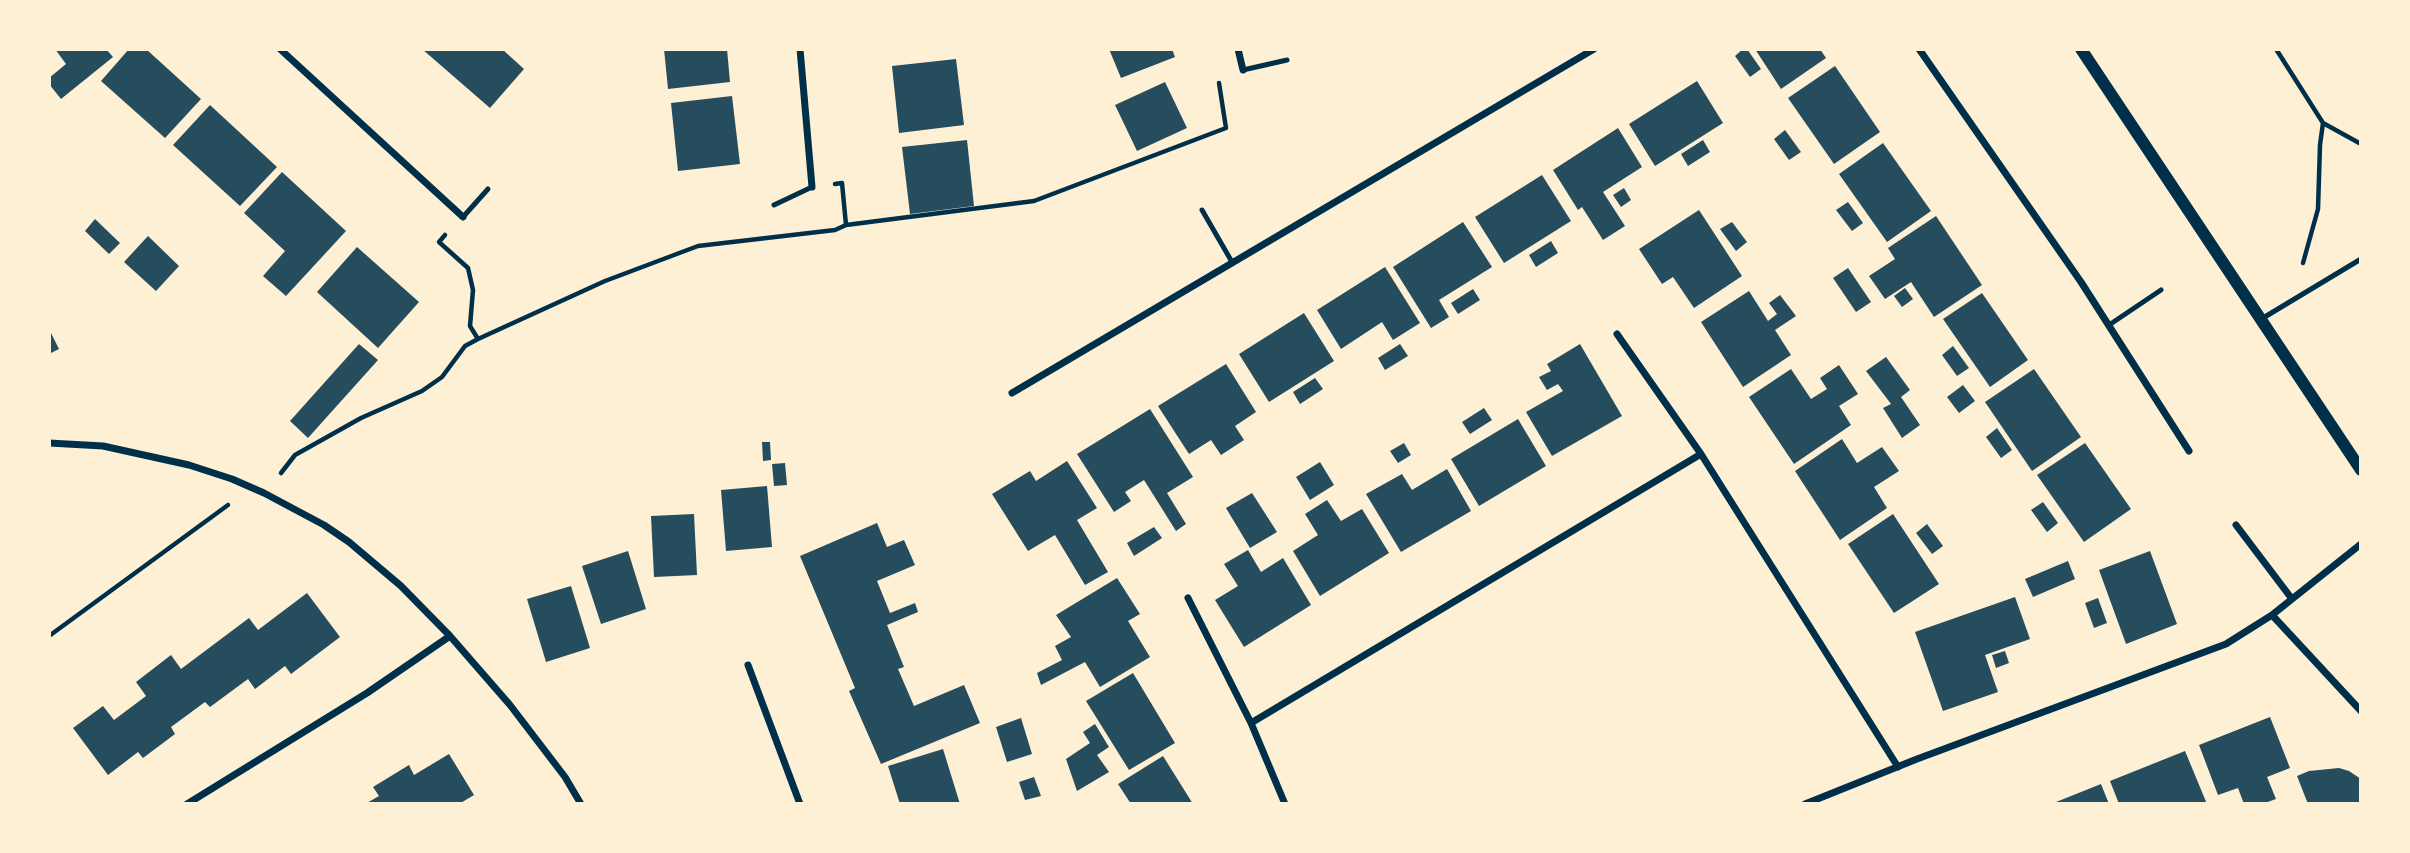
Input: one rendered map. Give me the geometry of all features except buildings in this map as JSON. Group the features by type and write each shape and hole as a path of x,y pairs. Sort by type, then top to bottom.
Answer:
{"street":[{"path":"279,49 463,217"},
{"path":"800,49 812,187"},
{"path":"1238,49 1243,70"},
{"path":"1012,393 1594,49"},
{"path":"1919,49 2081,282 2189,451"},
{"path":"2081,49 2361,470"},
{"path":"1617,334 1700,454 1898,767"},
{"path":"49,443 83,444 149,455 222,475 264,493 349,542 401,586 450,636 510,705 565,777 581,804"},
{"path":"1251,723 1700,454"},
{"path":"2236,525 2292,599"},
{"path":"1805,804 2226,644 2272,615 2361,544"},
{"path":"1188,598 1251,723 1285,804"},
{"path":"2272,615 2361,711"},
{"path":"187,804 247,765 327,719 450,636"},
{"path":"748,666 800,804"}],"lane":[{"path":"1243,70 1287,60"},
{"path":"774,205 812,187"},
{"path":"463,217 488,189"},
{"path":"1202,210 1231,262"},
{"path":"2260,320 2361,259"},
{"path":"2109,325 2161,290"}],"path":[{"path":"2276,49 2323,123 2361,144"},
{"path":"49,636 222,507 264,493 295,455 361,418 422,391 442,377 465,346 478,339 605,281 698,246 835,230 846,225 1034,201 1226,128 1217,75"},
{"path":"2294,272 2303,264 2318,209 2323,123"},
{"path":"463,217 439,242 468,268 473,290 470,326 478,339"}]}
